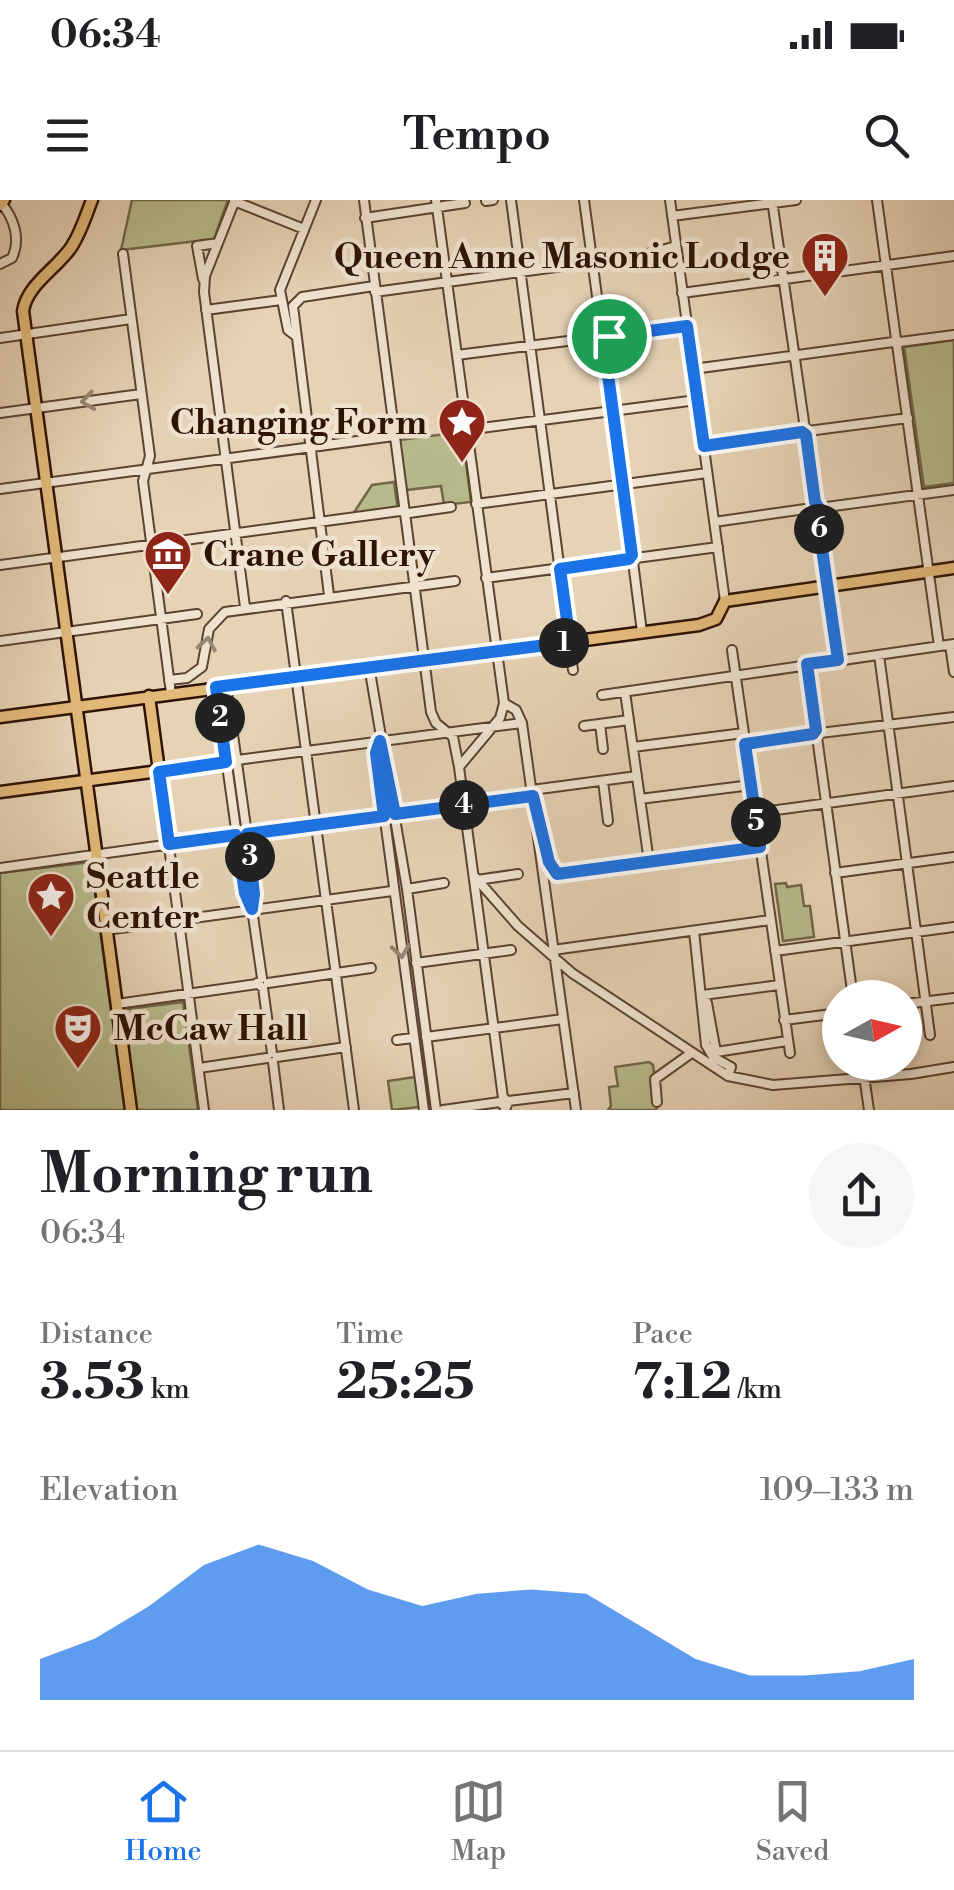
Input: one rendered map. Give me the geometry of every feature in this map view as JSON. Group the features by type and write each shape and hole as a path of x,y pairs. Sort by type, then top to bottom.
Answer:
{"main road":[{"path":"92,200 73,244 25,300 23,313 131,1110"},
{"path":"0,717 712,622 720,615 725,600 954,568"},
{"path":"0,792 159,772 148,696"}],"street":[{"path":"296,336 288,330 280,290 316,200"},
{"path":"362,200 432,719 456,743 504,1103"},
{"path":"511,200 573,670"},
{"path":"584,200 642,632"},
{"path":"670,200 725,600"},
{"path":"672,216 796,200"},
{"path":"877,200 940,646"},
{"path":"204,282 235,201 304,229"},
{"path":"772,202 838,660"},
{"path":"2,203 12,219 16,242 15,253 4,262"},
{"path":"365,218 438,205 504,703 500,718 460,767"},
{"path":"218,244 197,246 246,607"},
{"path":"329,596 296,336 294,306 302,297 447,282 654,253 676,246"},
{"path":"123,254 150,456 143,481 171,693"},
{"path":"682,293 954,256"},
{"path":"206,310 282,300"},
{"path":"0,338 131,319"},
{"path":"457,355 687,326"},
{"path":"693,369 954,335"},
{"path":"0,412 141,394"},
{"path":"466,430 697,400"},
{"path":"704,446 908,418"},
{"path":"0,489 394,436"},
{"path":"476,504 708,473"},
{"path":"714,522 954,490"},
{"path":"0,565 451,507"},
{"path":"486,578 718,547"},
{"path":"169,680 187,678 197,672 204,662 210,629 226,612 455,581"},
{"path":"286,601 354,1110"},
{"path":"0,641 198,614"},
{"path":"602,695 952,644 954,672"},
{"path":"732,650 790,1053"},
{"path":"879,655 930,1036"},
{"path":"807,664 850,980"},
{"path":"369,666 440,1110 574,1093"},
{"path":"221,686 238,760 254,894 252,909 279,1110"},
{"path":"221,686 236,835 245,893 252,909"},
{"path":"625,692 649,862"},
{"path":"504,703 516,710 522,723 576,1110"},
{"path":"745,744 954,717"},
{"path":"584,726 629,720"},
{"path":"238,760 522,723"},
{"path":"600,724 603,749"},
{"path":"633,747 744,733"},
{"path":"380,741 376,753 392,890 424,1110"},
{"path":"204,1110 159,772 226,762"},
{"path":"395,814 637,776"},
{"path":"603,780 608,820"},
{"path":"640,800 751,785"},
{"path":"755,813 954,786"},
{"path":"536,814 549,862 557,874 760,847"},
{"path":"247,834 384,816"},
{"path":"0,868 236,835"},
{"path":"835,872 954,857"},
{"path":"475,876 518,874"},
{"path":"475,876 497,905 554,954 690,1054 728,1076 773,1085 830,1080"},
{"path":"407,888 444,883"},
{"path":"106,930 392,890"},
{"path":"554,954 770,920"},
{"path":"774,950 954,927"},
{"path":"694,931 706,1045 713,1058 731,1067 728,1076"},
{"path":"416,963 511,950"},
{"path":"117,1004 371,968"},
{"path":"703,995 779,985"},
{"path":"703,995 708,1004 715,1051 787,1041"},
{"path":"922,1002 954,998"},
{"path":"784,1020 822,1015"},
{"path":"426,1037 563,1018"},
{"path":"397,1040 413,1038"},
{"path":"199,1068 346,1047"},
{"path":"656,1102 655,1079 690,1054"},
{"path":"922,1071 954,1067"},
{"path":"864,1080 869,1110"}],"green space":[{"path":"132,200 228,200 214,239 121,250"},
{"path":"954,340 954,483 924,487 904,347"},
{"path":"462,432 471,502 444,505 441,486 406,490 399,440"},
{"path":"394,482 398,510 351,517 372,485"},
{"name":"Seattle Center","path":"91,862 111,1011 183,1002 198,1110 0,1110 0,873"},
{"path":"786,883 787,887 801,885 804,906 810,906 814,937 783,941 775,884"},
{"path":"415,965 433,1110 427,1110 405,968"},
{"path":"649,1062 653,1065 656,1110 608,1110 609,1087 618,1086 615,1067"},
{"path":"415,1077 419,1107 392,1110 388,1081"}],"place":[{"name":"Queen Anne Masonic Lodge","path":"825,298"},
{"name":"Changing Form","path":"462,464"},
{"name":"Crane Gallery","path":"168,596"},
{"name":"Seattle Center","path":"51,938"},
{"name":"McCaw Hall","path":"78,1070"}],"route":[{"path":"687,326 704,446 800,432 806,435 838,660 807,664 816,730 813,734 745,744 760,847 557,874 549,862 533,796 395,814 380,741 376,753 384,816 247,834 252,909 245,893 236,835 169,844 159,772 226,762 216,687 570,642 560,569 629,559 632,555 603,337 609,336 687,326"}]}
